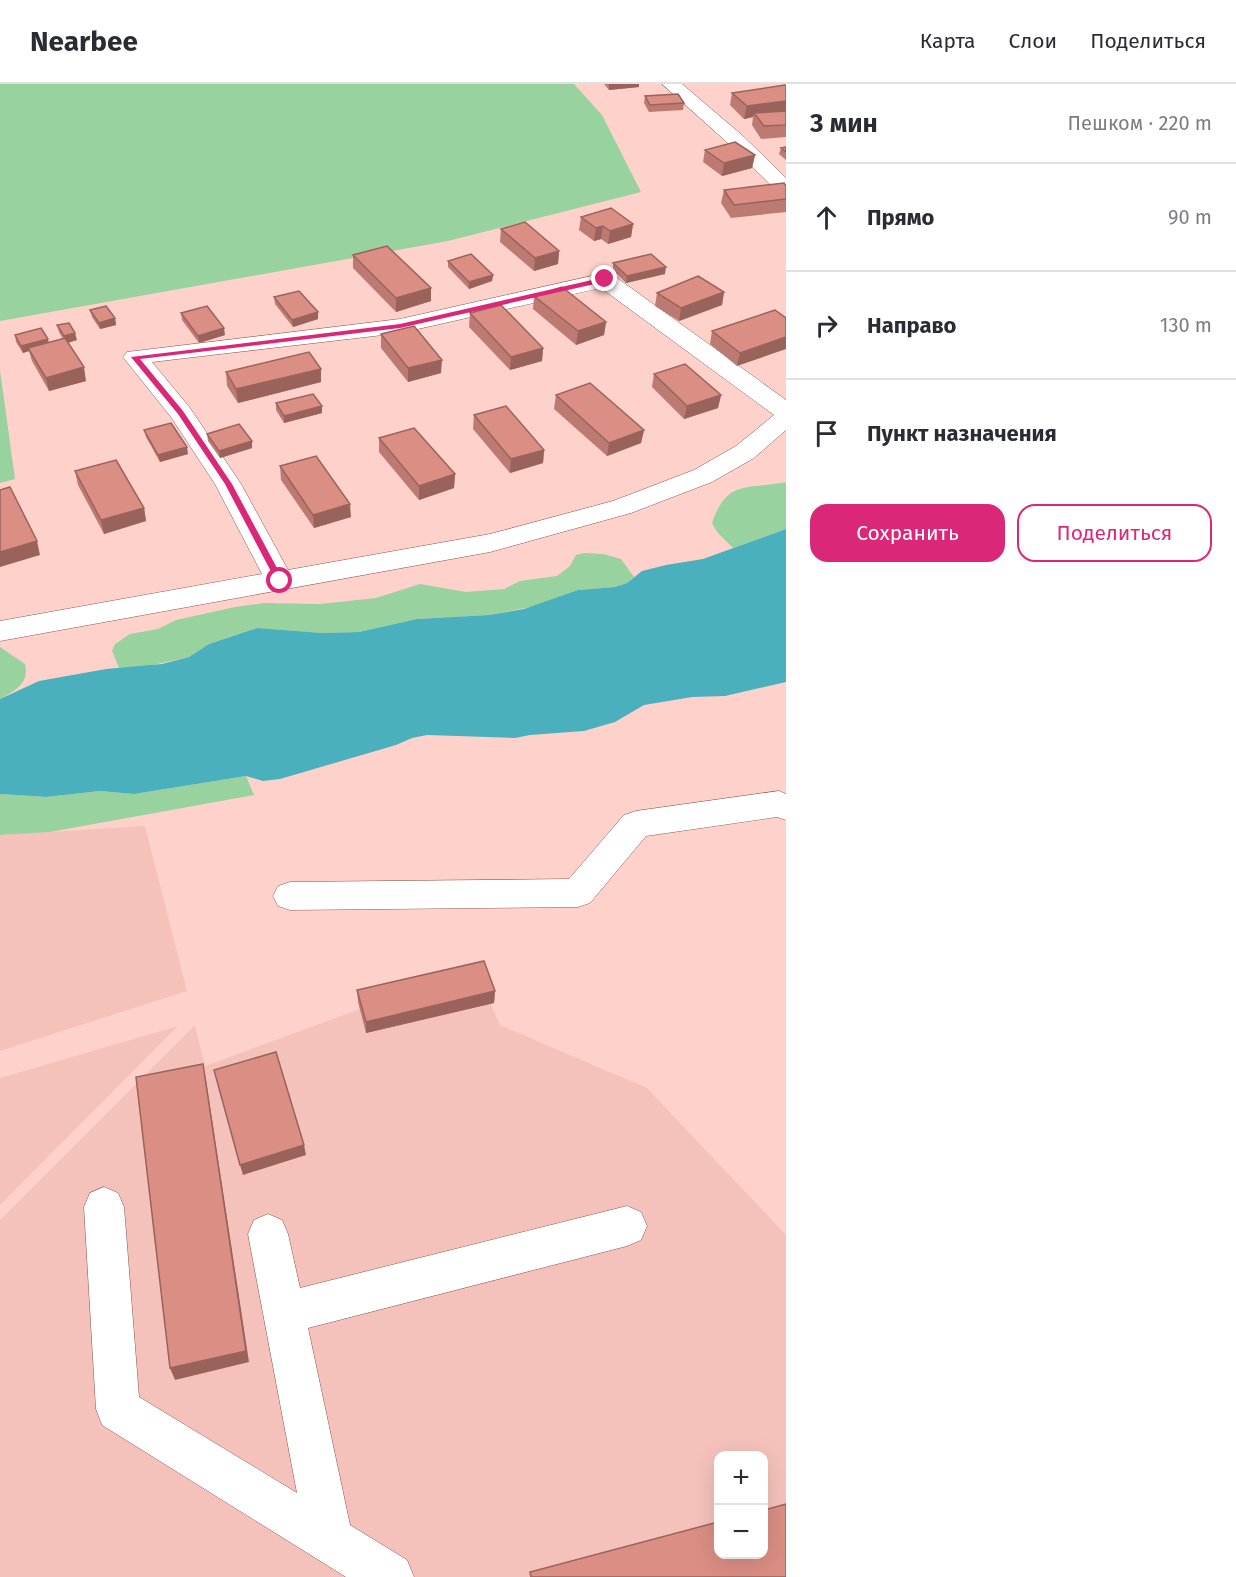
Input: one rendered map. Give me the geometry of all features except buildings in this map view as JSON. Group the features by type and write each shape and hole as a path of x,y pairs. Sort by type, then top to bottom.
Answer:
{"street":[{"path":"671,84 736,140 786,189"},
{"path":"0,631 280,581 490,543 622,507 703,476 745,452 786,414 605,279 400,326 135,357 181,413 228,484 280,581"},
{"path":"290,896 578,893 636,824 779,804 786,807"},
{"path":"104,1207 118,1409 390,1577"},
{"path":"284,1313 627,1226"},
{"path":"268,1234 329,1539"}],"shaded area":[{"path":"145,826 187,991 0,1051 0,835"},
{"path":"474,967 500,1025 647,1088 786,1235 786,1577 0,1577 0,1220 195,1025 205,1066"},
{"path":"178,1026 0,1205 0,1078"}],"green space":[{"path":"0,84 574,84 602,115 641,192 448,241 0,321"},
{"path":"0,370 15,479 0,483"},
{"path":"786,482 786,529 733,548 717,532 712,523 718,509 732,492"},
{"path":"603,554 621,559 634,577 627,583 615,587 578,590 536,606 489,615 417,619 359,632 322,633 256,628 209,644 189,657 148,666 119,668 112,651 115,644 130,634 158,629 176,620 235,607 264,603 320,604 376,598 420,584 466,592 504,589 520,581 557,576 570,566 576,555"},
{"path":"0,647 25,664 26,671 20,686 0,699"},
{"path":"246,776 254,795 50,832 0,835 0,794 46,797 100,791 134,794"}],"water":[{"path":"786,529 786,682 725,696 692,697 644,705 615,722 584,731 515,738 427,735 280,779 263,781 246,776 134,794 100,791 46,797 0,794 0,699 39,681 106,669 162,664 189,657 209,644 257,628 322,633 359,632 417,619 489,615 524,609 578,590 615,587 627,583 642,571 703,559"}],"route":[{"path":"280,581 228,484 181,413 135,357 349,334 400,326 605,279"}]}
